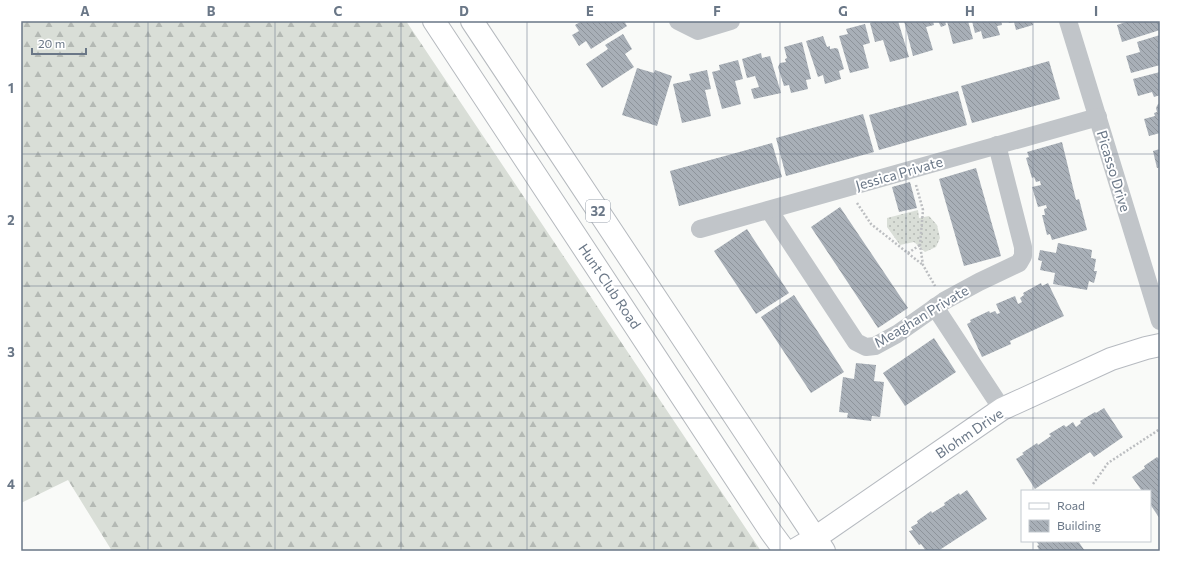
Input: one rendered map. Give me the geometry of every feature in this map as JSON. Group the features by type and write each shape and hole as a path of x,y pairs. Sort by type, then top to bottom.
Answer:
{"main road":[{"name":"Hunt Club Road","path":"434,21 771,532 786,551"},
{"name":"32","path":"472,21 819,544"},
{"name":"Blohm Drive","path":"793,551 819,544 1002,409 1111,360 1146,348 1160,345"}],"street":[{"path":"678,21 698,31 732,21"},
{"name":"Picasso Drive","path":"1068,21 1160,321"},
{"name":"Jessica Private","path":"700,229 1098,117"},
{"name":"Meaghan Private","path":"769,210 856,342 866,347 874,346 896,334 939,304 979,282 1019,264 1023,256 1022,247 997,145"},
{"path":"939,304 1002,409"}],"path":[{"path":"912,169 923,210 920,245 923,265 939,304"},
{"path":"850,187 858,206 871,224 923,265"},
{"path":"908,253 920,245"},
{"path":"1093,484 1108,462 1160,429"}],"green space":[{"path":"21,21 406,21 761,551 112,551 68,480 21,503"},
{"path":"918,210 919,218 929,216 937,225 940,238 936,247 925,252 914,242 900,245 887,227 887,218"}],"building":[{"path":"582,21 624,21 627,26 591,49 586,41 579,46 572,35 579,31 575,25"},
{"path":"875,21 898,21 909,57 890,62 883,40 875,42 870,23"},
{"path":"904,21 933,21 934,25 926,27 933,50 913,56"},
{"path":"938,21 945,21 946,25 941,27"},
{"path":"947,21 968,21 973,39 953,44"},
{"path":"972,21 1001,21 1002,25 997,26 1000,35 983,39 981,31 975,33"},
{"path":"1008,21 1032,21 1033,25 1016,30 1014,22 1009,23"},
{"path":"1129,21 1159,21 1160,30 1122,42 1117,25"},
{"path":"865,24 870,43 863,45 869,68 850,73 839,36 848,34 846,29"},
{"path":"623,34 632,49 625,54 634,67 602,88 586,64 608,49 605,45"},
{"path":"1160,35 1160,65 1131,73 1126,56 1140,52 1137,42"},
{"path":"823,36 827,47 830,46 830,49 838,49 844,69 839,71 841,79 825,84 823,75 818,77 806,41"},
{"path":"802,42 811,79 806,80 808,89 791,93 789,85 784,86 778,67 780,63 786,62 785,59 787,58 784,47"},
{"path":"761,53 762,58 770,56 781,93 754,99 751,89 759,87 755,76 747,78 742,59"},
{"path":"738,60 743,79 735,81 741,104 722,109 712,72 720,70 719,65"},
{"path":"1049,61 1060,99 972,123 961,86"},
{"path":"637,68 654,73 655,70 672,76 657,126 622,115"},
{"path":"707,70 711,89 705,90 711,116 682,123 673,84 691,80 689,74"},
{"path":"1160,72 1160,95 1154,97 1152,92 1138,96 1133,79"},
{"path":"958,91 967,125 879,150 869,115"},
{"path":"1160,103 1160,133 1149,136 1144,119 1155,116 1154,113 1157,112 1156,108"},
{"path":"863,114 874,152 786,176 776,138"},
{"path":"1062,142 1076,200 1079,199 1087,230 1052,240 1050,234 1047,235 1042,215 1045,215 1044,209 1047,208 1046,205 1038,207 1032,187 1041,185 1040,181 1036,182 1034,177 1032,178 1026,158 1029,157 1027,152"},
{"path":"772,143 782,177 679,206 670,171"},
{"path":"1160,149 1160,167 1157,168 1153,151"},
{"path":"976,168 1001,256 964,266 939,179"},
{"path":"910,182 917,208 899,212 892,187"},
{"path":"840,207 908,308 878,328 811,227"},
{"path":"747,229 789,293 756,314 714,251"},
{"path":"1058,243 1092,250 1091,258 1096,259 1094,271 1097,271 1094,283 1089,281 1087,290 1053,284 1055,273 1040,270 1042,261 1038,260 1040,250 1056,253"},
{"path":"1041,283 1042,286 1048,283 1064,316 1010,341 1011,344 982,357 967,324 971,322 970,320 989,311 990,313 995,311 997,314 1000,313 996,304 1015,296 1018,304 1022,302 1020,298 1024,295 1023,293"},
{"path":"794,295 844,372 811,393 761,317"},
{"path":"934,338 956,372 905,406 883,373"},
{"path":"856,363 876,365 874,381 884,382 880,417 872,416 871,421 847,418 848,413 839,412 843,377 854,379"},
{"path":"1104,408 1123,437 1094,457 1090,452 1035,489 1016,459 1037,443 1038,445 1051,436 1049,434 1064,425 1066,427 1073,422 1076,427 1081,423 1080,421"},
{"path":"1157,457 1160,459 1160,519 1151,506 1151,490 1141,490 1132,477 1145,468 1144,466"},
{"path":"967,490 987,519 938,551 926,551 921,544 919,545 909,531 913,530 911,527 918,523 917,521 931,511 932,513 945,505 944,503 959,493 960,495"},
{"path":"1037,542 1079,542 1085,551 1040,551 1037,546 1039,545"}]}
